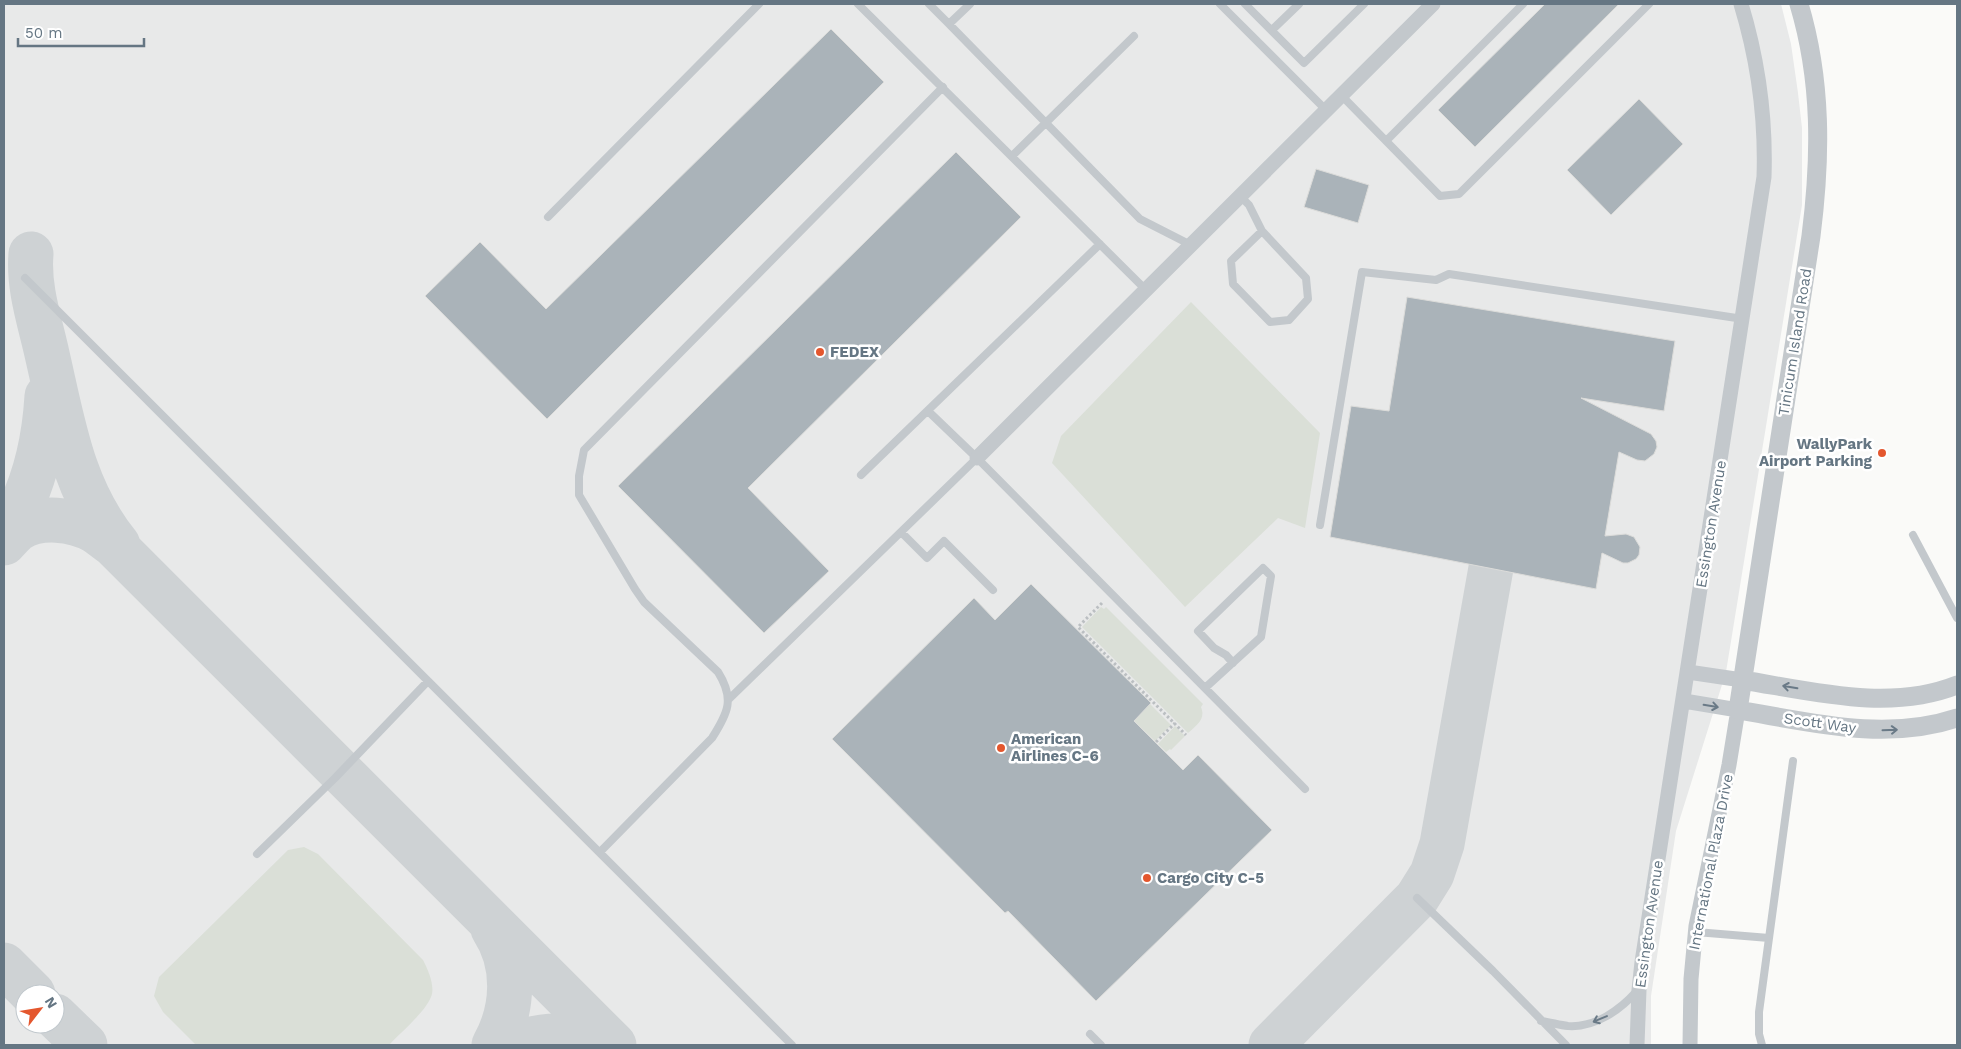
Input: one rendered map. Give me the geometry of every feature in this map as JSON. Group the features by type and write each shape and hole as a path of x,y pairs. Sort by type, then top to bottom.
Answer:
{"street":[{"path":"977,458 1433,4"},
{"name":"Essington Avenue","path":"1638,1045 1639,990 1761,200 1764,151 1758,73 1741,4"},
{"name":"Tinicum Island Road","path":"1738,710 1811,236 1817,186 1818,109 1812,60 1800,4"},
{"name":"Scott Way","path":"1688,672 1838,695 1877,698 1912,696 1957,685"},
{"name":"Scott Way","path":"1684,701 1833,726 1875,730 1914,728 1957,718"},
{"name":"International Plaza Drive","path":"1690,1045 1691,979 1696,932 1738,710"}],"lane":[{"path":"548,217 759,4"},
{"path":"858,4 1146,290"},
{"path":"929,4 1140,218 1191,245"},
{"path":"949,24 970,4"},
{"path":"1220,4 1326,110"},
{"path":"1245,4 1304,63 1364,4"},
{"path":"1272,30 1299,4"},
{"path":"1386,141 1523,4"},
{"path":"1341,95 1440,196 1459,194 1649,4"},
{"path":"1012,156 1134,36"},
{"path":"600,852 712,738 728,710 728,700 724,681 718,672 644,602 635,590 579,495 579,476 584,450 943,87"},
{"path":"1240,196 1249,205 1262,231 1306,278 1308,299 1289,320 1270,322 1233,284 1231,261 1262,231"},
{"path":"861,475 1100,244"},
{"path":"1320,526 1362,272 1436,280 1449,274 1743,319"},
{"path":"25,278 792,1045"},
{"path":"928,411 977,458 1305,789"},
{"path":"728,700 977,458"},
{"path":"901,532 927,558 944,541 992,590"},
{"path":"1913,535 1957,618"},
{"path":"1205,688 1233,663 1261,637 1271,576 1263,568 1198,631 1214,648 1226,655 1233,663"},
{"path":"256,854 336,778 428,681"},
{"path":"1762,1045 1759,1018 1793,761"},
{"path":"1417,898 1566,1045"},
{"path":"1696,932 1769,938"},
{"path":"1541,1021 1569,1026 1593,1022 1618,1010 1639,990"},
{"path":"1090,1034 1101,1045"}],"path":[{"path":"1102,602 1078,627 1186,735"},
{"path":"1156,742 1175,723"}],"shaded area":[{"path":"4,4 1781,4 1791,44 1802,128 1802,205 1726,672 1676,831 1651,996 1651,1045 4,1045"},
{"path":"1191,302 1320,433 1305,528 1278,518 1185,607 1052,463 1061,436"},
{"path":"1101,607 1104,609 1106,607 1203,704 1201,707 1201,718 1188,733 1082,627"},
{"path":"1150,704 1171,725 1155,741 1134,721"},
{"path":"1175,726 1185,736 1171,750 1166,752 1158,744"},
{"path":"304,847 318,854 423,960 429,972 432,985 432,994 429,1000 420,1014 389,1045 196,1045 163,1012 154,996 159,977 288,850"}],"building":[{"path":"1545,4 1619,4 1475,147 1438,110"},
{"path":"831,29 884,82 547,419 425,296 480,242 546,309"},
{"path":"1639,99 1683,144 1611,215 1567,170"},
{"name":"FEDEX","path":"956,152 1021,217 748,488 829,571 764,633 618,486"},
{"path":"1316,169 1369,185 1358,223 1304,207"},
{"path":"1407,297 1675,341 1664,411 1581,398 1651,434 1656,441 1657,447 1654,454 1645,461 1637,460 1619,452 1605,536 1626,534 1634,537 1640,547 1639,555 1636,559 1623,563 1602,553 1596,589 1330,537 1351,406 1389,411"},
{"name":"American Airlines C-6","path":"1031,584 1151,703 1134,721 1183,770 1198,755 1272,830 1096,1001 1008,911 1005,913 832,739 974,598 995,620"}],"taxiway":[{"path":"31,254 31,279 35,305 71,454 90,501 102,523 118,545"},
{"path":"4,536 23,503 30,486 40,451 47,396"},
{"path":"4,543 18,529 27,525 46,520 56,520 67,521 86,527 95,531 114,545 614,1045"},
{"path":"1271,1045 1417,898 1432,874 1442,844 1491,568"},
{"path":"493,929 506,957 510,987 506,1017 494,1045"},
{"path":"4,965 23,984"},
{"path":"65,1026 85,1045"},
{"path":"511,1045 545,1036 569,1036 603,1045"}],"place":[{"name":"FEDEX","path":"820,352"},
{"name":"WallyPark Airport Parking","path":"1882,453"},
{"name":"American Airlines C-6","path":"1001,748"},
{"name":"Cargo City C-5","path":"1147,878"}]}
